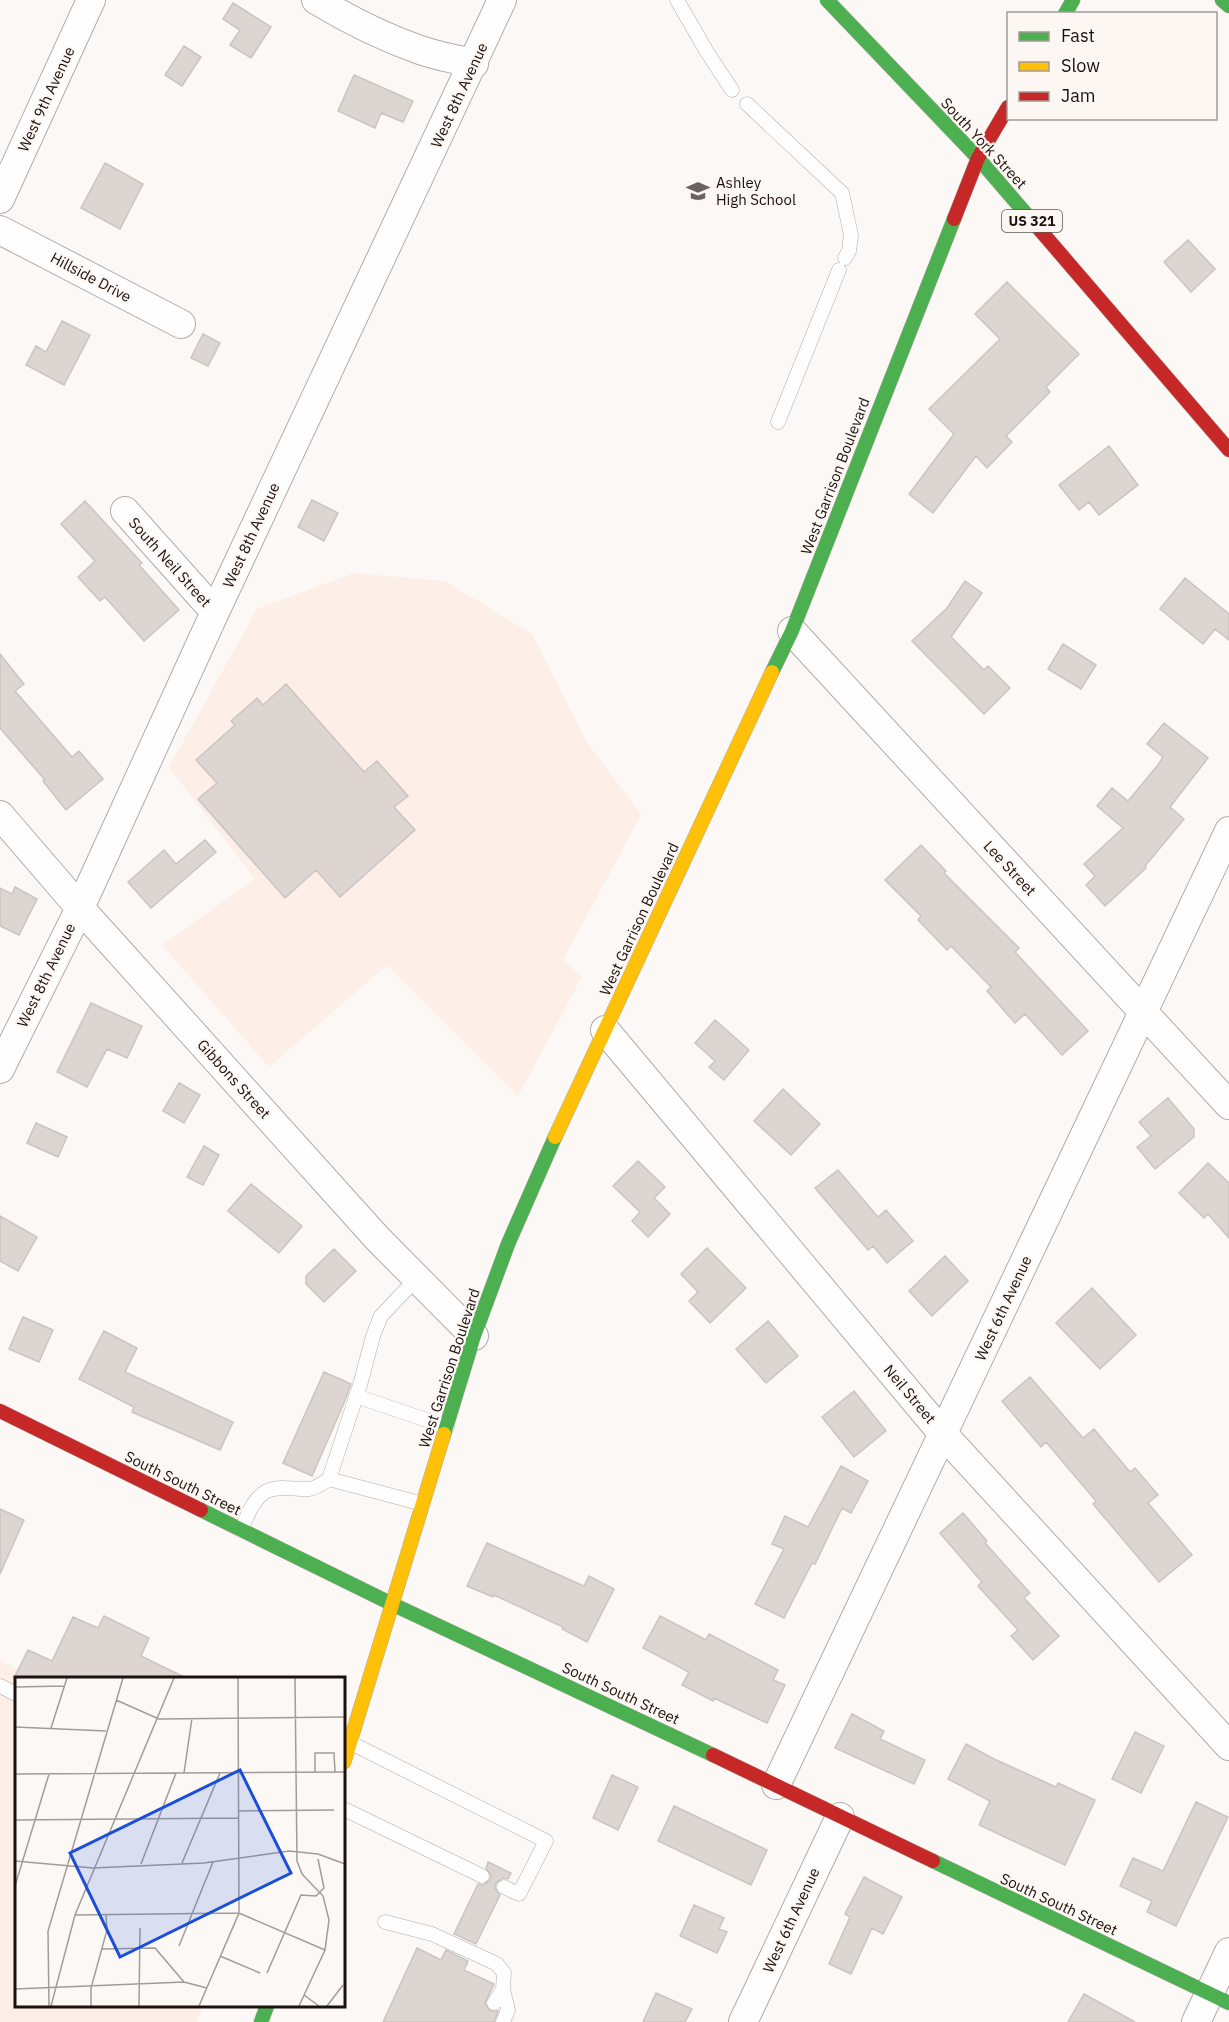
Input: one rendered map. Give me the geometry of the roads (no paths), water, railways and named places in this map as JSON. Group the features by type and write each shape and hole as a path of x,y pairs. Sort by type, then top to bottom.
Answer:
{"main road":[{"name":"South York Street","path":"827,0 978,158 1229,450"},
{"path":"1222,0 1229,6"},
{"name":"West Garrison Boulevard","path":"345,1758 474,1336 526,1199 792,631 978,158 1007,108"},
{"name":"South South Street","path":"0,1411 392,1604 1219,1998"},
{"path":"261,2022 267,2007"}],"street":[{"name":"West 9th Avenue","path":"0,199 91,0"},
{"path":"316,0 344,17 382,35 422,51 474,64"},
{"name":"West 8th Avenue","path":"0,1069 80,908 215,612 474,64 502,0"},
{"name":"Hillside Drive","path":"0,230 181,324"},
{"name":"South Neil Street","path":"124,511 215,612"},
{"name":"Lee Street","path":"792,631 1229,1105"},
{"name":"Gibbons Street","path":"0,815 80,908 369,1230 474,1336"},
{"name":"West 6th Avenue","path":"776,1785 1229,831"},
{"name":"Neil Street","path":"605,1030 943,1434 1229,1746"},
{"name":"West 6th Avenue","path":"743,2022 840,1817"},
{"path":"1196,2022 1219,1998 1229,1952"}],"lane":[{"path":"677,0 689,24 732,90"},
{"path":"747,104 842,193 851,235 849,251 778,422"},
{"path":"241,1530 253,1505 267,1491 309,1489 329,1479 381,1316 417,1278"},
{"path":"356,1396 447,1427"},
{"path":"329,1479 423,1504"},
{"path":"0,1686 15,1694"},
{"path":"349,1742 546,1841 519,1894 504,1887"},
{"path":"345,1809 482,1876"},
{"path":"385,1922 432,1934 497,1964 504,1973 503,1989 508,2010 503,2022"},
{"path":"494,2003 503,1989"}],"place":[{"name":"Ashley High School","path":"698,191"}]}
